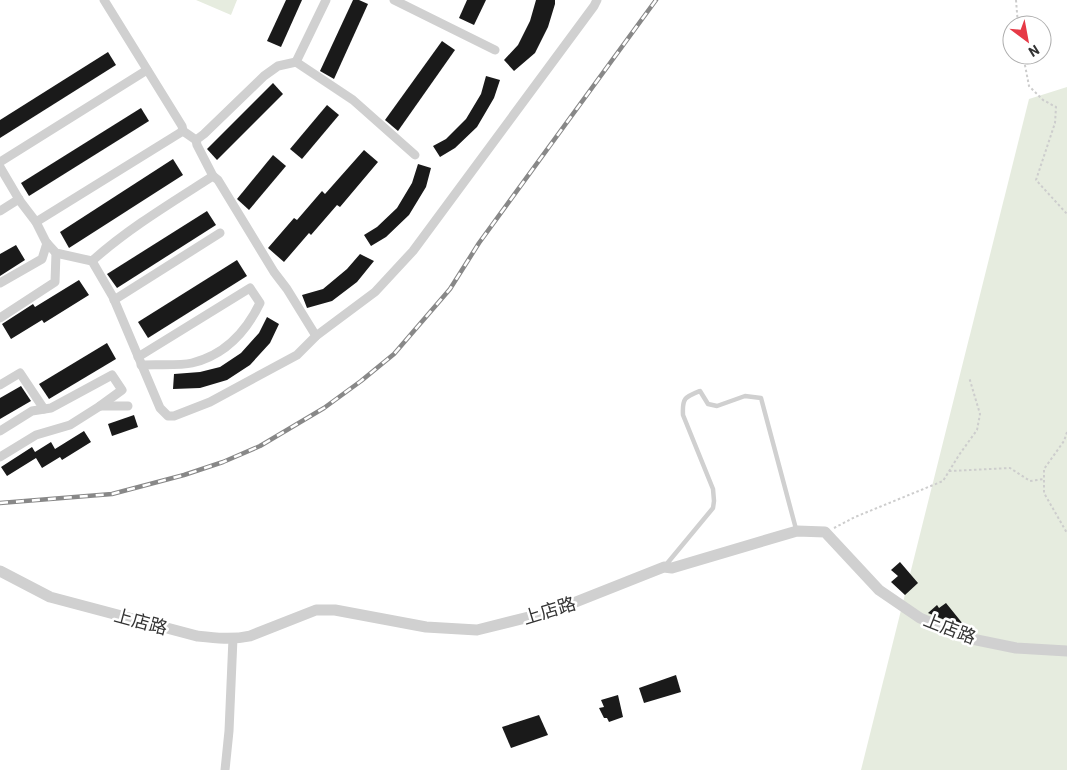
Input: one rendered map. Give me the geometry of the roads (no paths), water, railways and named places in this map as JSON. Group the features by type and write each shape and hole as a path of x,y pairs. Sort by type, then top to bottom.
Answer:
{"street":[{"path":"104,0 182,126 183,131 196,140 213,176 218,180 274,272 287,289 316,336"},
{"path":"296,62 326,0"},
{"path":"394,0 495,50"},
{"path":"0,167 19,199 36,222 47,243 56,253 92,261 114,300 160,408 168,416 174,416 210,402 297,355 316,336 375,292 413,251 594,6 596,0"},
{"path":"196,140 264,76 278,66 296,62 353,100 415,155"},
{"path":"0,162 147,70"},
{"path":"36,222 183,131"},
{"path":"92,261 110,244 213,176"},
{"path":"0,211 19,199"},
{"path":"114,300 220,233"},
{"path":"0,284 42,259 47,243"},
{"path":"0,318 55,282 56,253"},
{"path":"250,288 260,303 251,321 221,351 192,363 140,361 250,288"},
{"path":"0,385 20,373 44,409"},
{"path":"0,431 32,411 51,408 112,375 122,390 70,425 36,435 0,457"},
{"path":"100,406 128,406"},
{"name":"上店路","path":"0,571 50,597 197,636 220,639 250,636 316,610 335,610 426,627 477,630 553,611 664,567 672,568 797,530 825,532 879,590 920,618 967,638 1016,648 1067,651"},
{"path":"225,770 229,731 233,638"}],"lane":[{"path":"664,567 713,508 713,489 683,415 682,403 688,396 700,391 708,404 717,406 745,396 761,398 797,530"}],"railway":[{"path":"0,503 112,494 184,475 223,462 260,446 324,408 361,381 394,354 450,289 479,243 656,0"}]}
